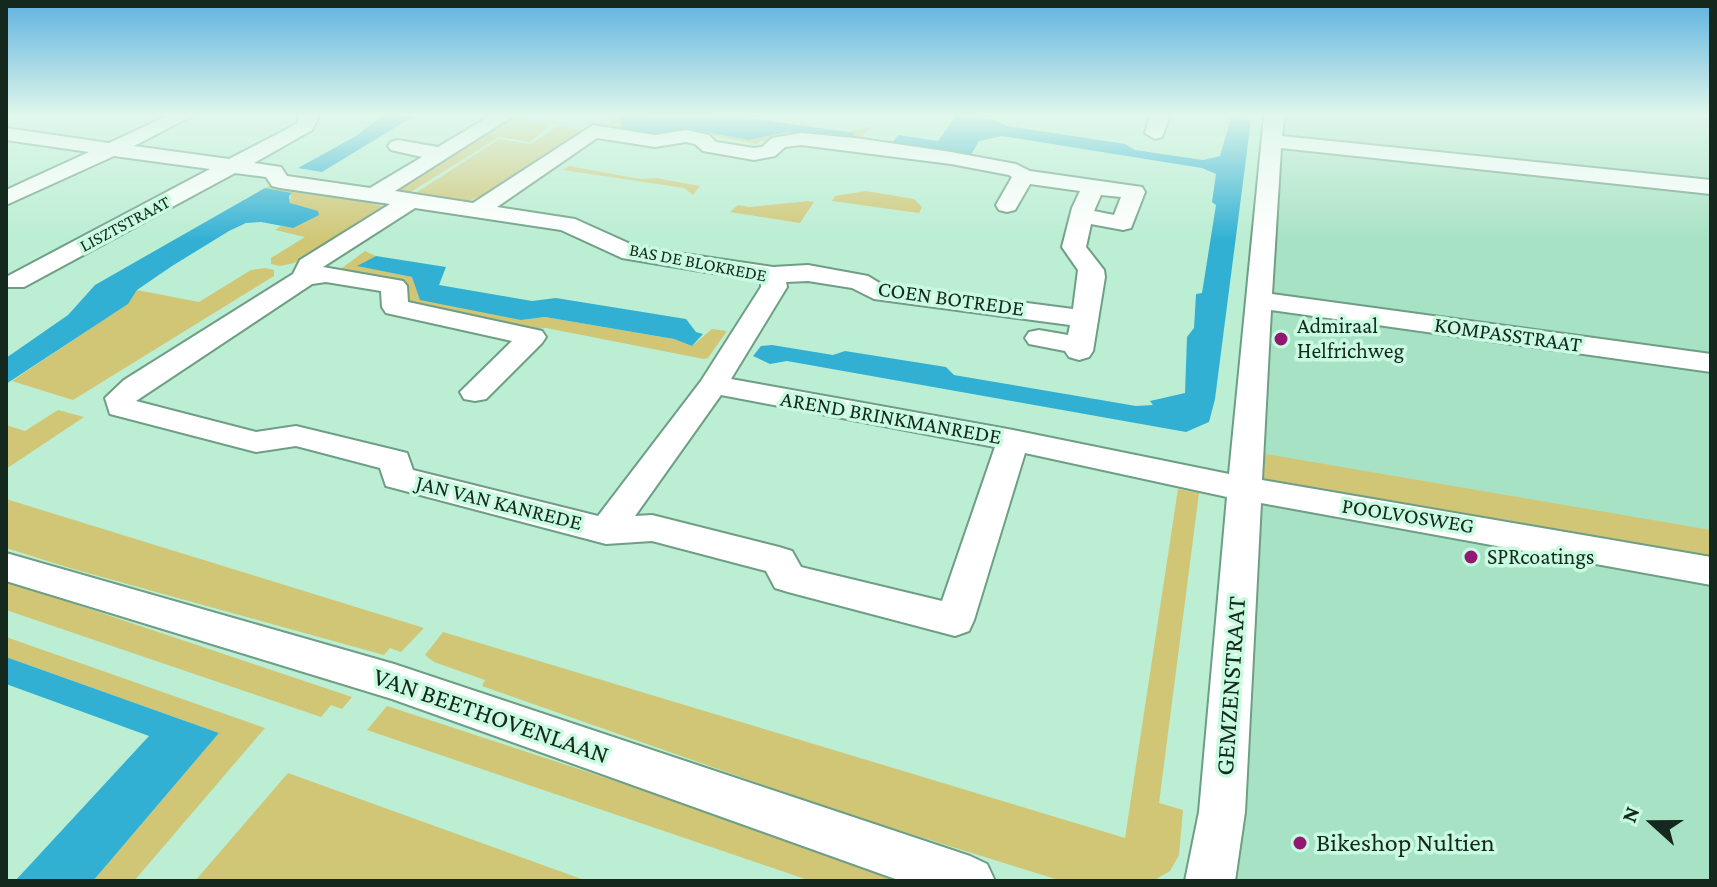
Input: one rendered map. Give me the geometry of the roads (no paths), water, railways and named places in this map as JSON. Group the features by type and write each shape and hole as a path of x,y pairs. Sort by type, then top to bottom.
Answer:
{"street":[{"path":"6,198 96,157"},
{"name":"BAS DE BLOKREDE","path":"173,157 273,172 280,181 567,224 631,253 773,275 774,287 713,385"},
{"name":"LISZTSTRAAT","path":"16,282 249,157"},
{"path":"372,196 435,157"},
{"path":"476,211 554,157"},
{"path":"939,157 1016,170 1023,176 1134,192 1123,223 1043,201"},
{"path":"1246,489 1270,157"},
{"path":"1491,157 1711,187"},
{"path":"1007,205 1023,176"},
{"path":"1081,338 1091,270 1074,247 1082,212 1093,187"},
{"name":"JAN VAN KANREDE","path":"409,202 309,265 304,278 135,386 120,398 121,407 256,442 296,436 395,461 398,478 606,531 660,530 779,561 788,578 955,620 1013,440"},
{"name":"COEN BOTREDE","path":"773,275 808,273 859,281 874,291 1081,338"},
{"path":"304,278 326,274 394,286 395,307 532,337 475,392"},
{"name":"KOMPASSTRAAT","path":"1258,300 1711,363"},
{"name":"COEN BOTREDE","path":"1039,338 1081,338"},
{"path":"606,531 713,385"},
{"name":"AREND BRINKMANREDE","path":"713,385 1013,440 1246,489"},
{"name":"POOLVOSWEG","path":"1246,489 1711,571"},
{"name":"GEMZENSTRAAT","path":"1210,881 1222,812 1246,489"},
{"name":"VAN BEETHOVENLAAN","path":"6,567 394,682 970,881"}],"water":[{"path":"317,157 346,157 322,172 298,168"},
{"path":"1136,157 1203,160 1246,157 1215,399 1209,422 1186,432 787,361 770,364 753,356 761,346 772,345 833,355 845,351 946,367 954,375 1136,406 1153,405 1150,401 1185,393 1187,337 1194,328 1196,294 1202,293 1216,205 1212,202 1216,174 1202,168"},
{"path":"265,188 292,193 290,203 318,211 319,215 293,228 261,222 246,223 229,231 137,290 128,304 6,384 6,358 68,315 95,285"},
{"path":"376,256 446,267 439,285 532,301 556,298 686,319 696,332 703,334 692,346 674,339 545,317 521,320 420,300 412,277 357,266"},
{"path":"6,657 219,733 93,881 15,881 149,736 6,684"}],"place":[{"name":"Admiraal Helfrichweg","path":"1281,339"},
{"name":"SPRcoatings","path":"1471,557"},
{"name":"Bikeshop Nultien","path":"1300,843"}]}
